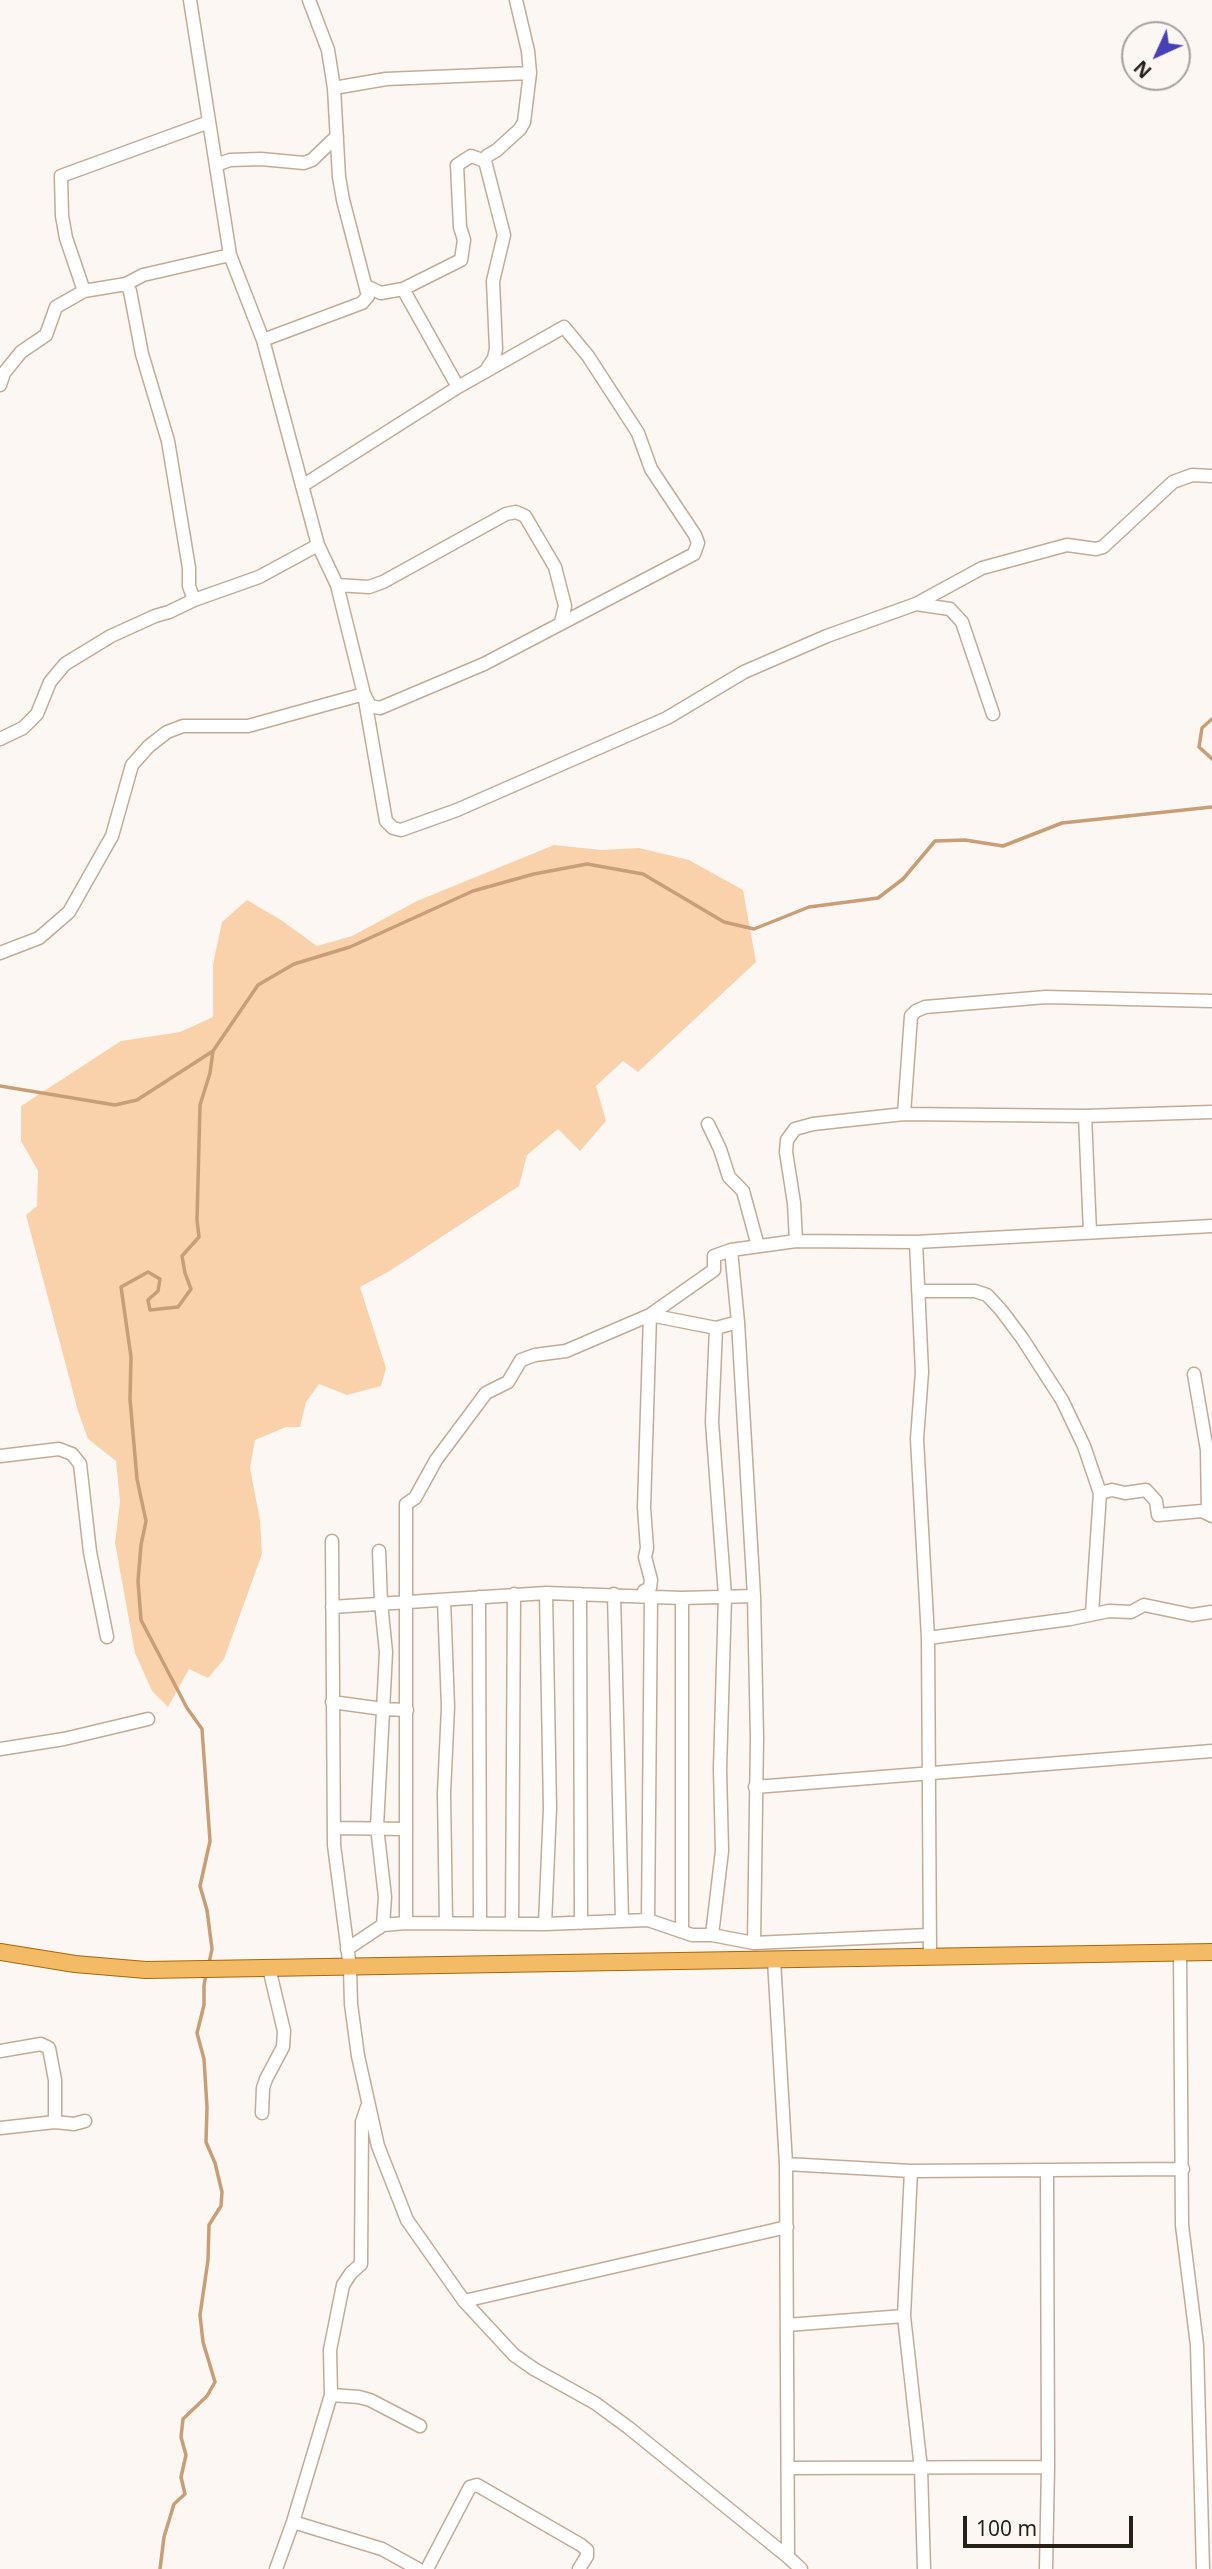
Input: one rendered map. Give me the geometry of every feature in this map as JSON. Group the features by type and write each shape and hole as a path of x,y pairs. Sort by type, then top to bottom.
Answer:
{"main road":[{"path":"0,1952 75,1964 146,1970 1212,1952"}],"street":[{"path":"190,0 230,255 263,340 318,545 337,586 364,694 386,821 393,828 401,830 457,810 633,734 667,718 744,673 827,636 916,604 982,568 1067,545 1096,549 1103,547 1173,481 1192,475 1212,476"},
{"path":"263,340 362,303 368,296 342,200 334,88 328,50 309,0"},
{"path":"483,375 494,358 496,349 493,281 504,235 485,161 486,156 512,136 524,122 530,73 528,51 516,0"},
{"path":"334,88 386,79 530,73"},
{"path":"84,291 66,238 62,216 61,176 209,122"},
{"path":"216,165 230,160 261,159 304,163 312,160 337,136"},
{"path":"366,286 381,293 403,289 461,260 464,240 460,227 457,165 471,156 485,161"},
{"path":"0,385 4,373 21,352 46,335 56,307 84,291 125,284 144,275 230,255"},
{"path":"125,284 130,291 142,354 168,442 189,568 189,586 194,600"},
{"path":"403,289 458,387"},
{"path":"302,486 458,387 564,327 588,356 638,433 651,469 698,543 694,554 454,678 380,708 370,706 364,694"},
{"path":"337,586 369,587 383,582 506,514 516,512 525,516 555,567 565,606 561,622"},
{"path":"0,739 23,728 37,714 50,682 65,664 111,636 194,600 259,577 318,545"},
{"path":"916,604 950,609 962,622 993,714"},
{"path":"565,606 580,614"},
{"path":"0,953 38,938 69,912 112,836 132,765 149,746 167,732 183,726 248,726 364,694"},
{"path":"904,1114 911,1016 925,1007 1045,997 1212,1001"},
{"path":"796,1241 794,1203 786,1152 787,1140 795,1129 813,1124 904,1114 1085,1116 1212,1112"},
{"path":"1085,1116 1090,1232"},
{"path":"708,1124 729,1177 743,1191 758,1246"},
{"path":"406,1923 406,1504 415,1498 436,1461 486,1393 508,1382 521,1360 535,1355 566,1351 650,1315 714,1270 714,1256 731,1250 796,1241 916,1242 1212,1226"},
{"path":"916,1242 922,1372 916,1439 928,1638 930,1957"},
{"path":"731,1250 738,1322 754,1596 757,1738 754,1943"},
{"path":"918,1291 975,1291 987,1295 1001,1310 1062,1400 1084,1446 1100,1493 1092,1613"},
{"path":"650,1315 716,1328 738,1322"},
{"path":"650,1315 644,1508 647,1548 645,1557 650,1588 644,1591 651,1596"},
{"path":"712,1935 722,1851 720,1769 726,1596 712,1422 716,1328"},
{"path":"1100,1493 1112,1490 1125,1493 1146,1490 1156,1501 1158,1515 1202,1511 1210,1515 1207,1450 1194,1374"},
{"path":"0,1456 59,1450 72,1454 80,1464 90,1552 107,1637"},
{"path":"332,1541 332,1702 336,1828 334,1845 350,1968 351,2004 358,2056 370,2100 369,2112 378,2146 407,2220 464,2301 487,2329 514,2355 606,2411 801,2569"},
{"path":"379,1551 386,1652 377,1827 385,1897 383,1925"},
{"path":"332,1607 546,1593 682,1598 754,1596"},
{"path":"545,1924 550,1808 546,1593"},
{"path":"512,1924 514,1594"},
{"path":"580,1594 581,1923"},
{"path":"614,1594 622,1920"},
{"path":"648,1920 651,1596"},
{"path":"479,1597 480,1924"},
{"path":"682,1598 682,1930"},
{"path":"444,1600 448,1707 444,1793 446,1923"},
{"path":"928,1638 1070,1619 1092,1613 1131,1612 1144,1605 1192,1615 1212,1612"},
{"path":"332,1702 407,1710"},
{"path":"0,1749 64,1739 148,1719"},
{"path":"755,1787 1212,1751"},
{"path":"336,1828 406,1829"},
{"path":"347,1950 383,1925 406,1923 545,1924 648,1920 692,1935 712,1935 754,1943 928,1935"},
{"path":"1180,1952 1184,2169 1182,2225 1196,2345 1207,2521 1203,2569"},
{"path":"774,1960 786,2164 788,2557"},
{"path":"262,2113 263,2088 283,2047 284,2031 269,1968"},
{"path":"0,2051 41,2043 50,2048 55,2080 55,2122"},
{"path":"276,2569 331,2395 330,2350 343,2285 346,2278 361,2264 362,2122 370,2100"},
{"path":"0,2128 85,2121"},
{"path":"786,2164 911,2171 1184,2169"},
{"path":"911,2171 904,2316 921,2469 924,2569"},
{"path":"1046,2569 1047,2172"},
{"path":"464,2301 787,2227"},
{"path":"787,2325 904,2316"},
{"path":"1196,2345 1212,2344"},
{"path":"331,2395 370,2400 420,2426"},
{"path":"788,2468 1048,2467"},
{"path":"426,2569 470,2487 477,2485 581,2545 587,2550 587,2556 579,2569"},
{"path":"293,2522 382,2549 418,2569"}],"shaded area":[{"path":"554,845 601,850 639,848 689,860 743,890 756,962 638,1072 623,1061 596,1086 606,1121 580,1151 558,1129 527,1155 519,1186 388,1272 360,1287 386,1368 381,1386 347,1395 319,1384 306,1402 300,1427 286,1427 255,1440 250,1468 260,1520 262,1554 224,1659 208,1678 189,1669 168,1707 152,1691 135,1653 115,1543 120,1502 116,1461 88,1439 78,1411 26,1215 37,1206 38,1171 21,1141 21,1106 121,1041 180,1032 213,1017 213,964 222,922 247,900 317,946 352,936 417,901"}],"waterway":[{"path":"1212,719 1202,728 1199,747 1212,759"},
{"path":"0,1086 115,1105 137,1100 213,1051 258,985 294,964 350,947 473,891 534,874 587,864 643,874 724,922 754,929 809,907 878,898 903,879 935,841 965,840 1003,846 1062,823 1212,807"},
{"path":"209,1963 212,1949 207,1910 200,1886 210,1841 202,1729 187,1708 141,1620 138,1581 146,1521 137,1479 130,1399 131,1357 121,1287 148,1272 160,1279 158,1291 148,1300 150,1310 178,1307 191,1289 182,1256 199,1237 197,1220 200,1105 210,1073 213,1051"},
{"path":"160,2569 164,2537 174,2504 185,2494 181,2477 186,2455 181,2437 183,2419 207,2396 215,2382 203,2342 200,2315 208,2260 209,2225 221,2206 222,2192 215,2163 206,2142 204,2059 197,2033 204,2005 206,1974"}]}
